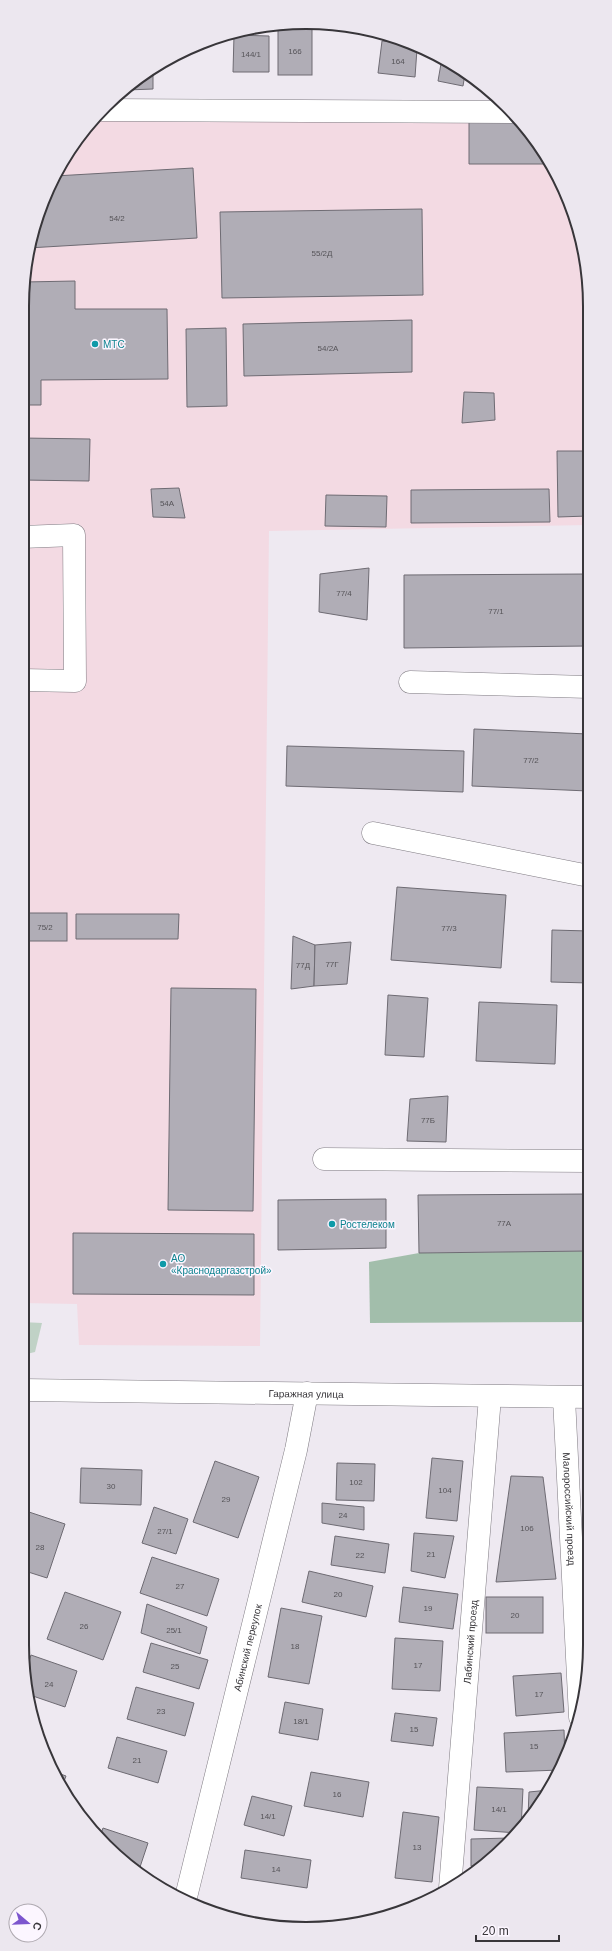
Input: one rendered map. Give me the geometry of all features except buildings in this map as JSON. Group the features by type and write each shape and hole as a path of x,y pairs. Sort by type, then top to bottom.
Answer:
{"street":[{"path":"110,110 504,112"},
{"path":"29,537 74,535 75,681 29,680"},
{"path":"410,682 583,687"},
{"path":"373,833 583,875"},
{"path":"324,1159 583,1161"},
{"name":"Гаражная улица","path":"29,1396 307,1393 583,1397"},
{"name":"Абинский переулок","path":"187,1895 296,1450 307,1393"},
{"name":"Лабинский проезд","path":"451,1881 490,1397"},
{"name":"Малороссийский проезд","path":"564,1398 579,1694"}],"shaded area":[{"path":"509,118 526,137 554,183 562,200 574,234 581,270 583,306 583,525 269,531 260,1346 79,1345 77,1304 29,1303 29,306 31,270 38,234 50,200 66,167 86,137 102,119"}],"green space":[{"path":"583,1251 583,1322 370,1323 369,1262 419,1253"},
{"path":"29,1322 42,1323 35,1352 29,1353"}],"place":[{"name":"МТС","path":"95,344"},
{"name":"Ростелеком","path":"332,1224"},
{"name":"АО «Краснодаргазстрой»","path":"163,1264"}]}
